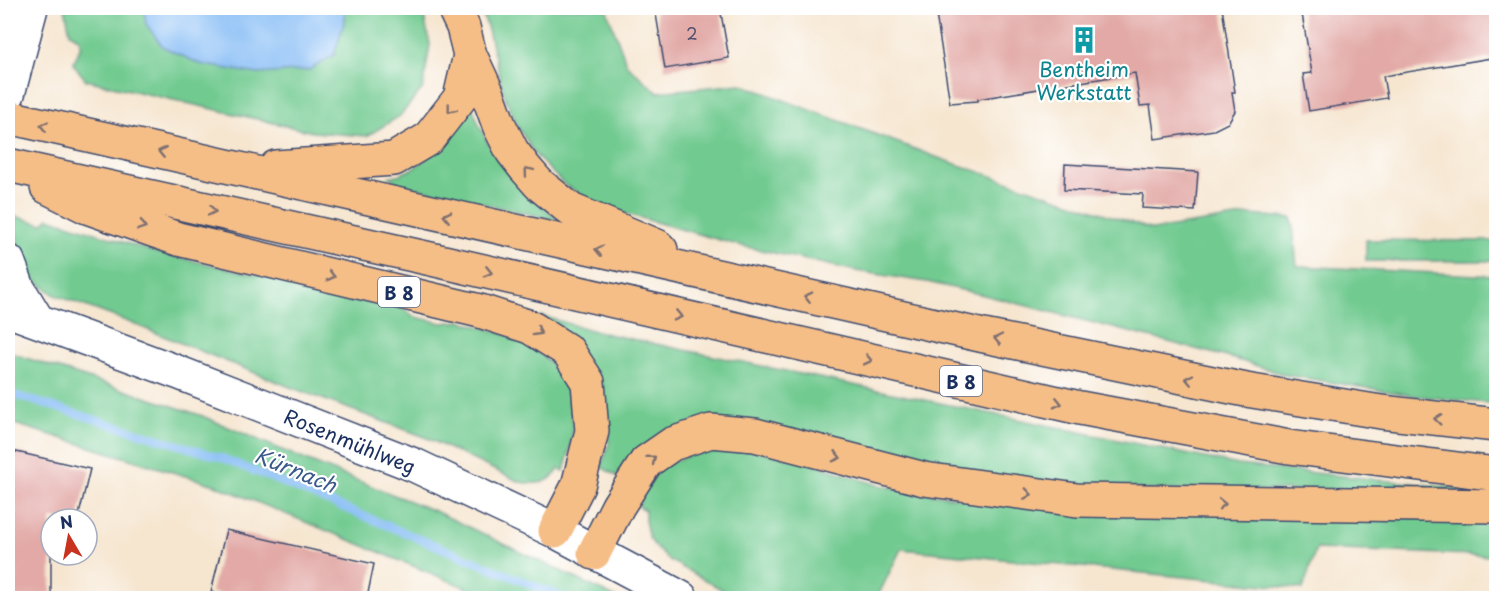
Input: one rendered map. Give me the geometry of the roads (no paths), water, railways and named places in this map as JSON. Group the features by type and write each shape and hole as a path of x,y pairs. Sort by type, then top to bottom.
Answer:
{"highway":[{"path":"454,8 463,27 470,55 512,151 539,184 571,210 657,246 677,267"},
{"path":"239,170 394,159 428,139 460,98 470,55"},
{"path":"8,117 984,336 1246,390 1381,412 1497,425"},
{"name":"B 8","path":"8,166 80,194 178,239 480,311 531,327 568,351 588,382 592,431 578,486 555,531"},
{"name":"B 8","path":"80,194 443,261 1080,408 1288,447 1497,474"},
{"path":"594,553 618,506 646,462 672,444 711,431 755,435 924,479 1077,500 1497,506"}],"street":[{"path":"8,94 30,8"},
{"path":"8,261 18,288 38,321"},
{"name":"Rosenmühlweg","path":"8,310 177,372 414,465 555,531 681,598"}],"water":[{"path":"144,8 345,8 345,19 334,55 309,70 258,74 200,64 163,47 146,24"}],"waterway":[{"name":"Kürnach","path":"8,393 222,458 564,598"}],"place":[{"name":"Bentheim Werkstatt","path":"1084,40"}]}
